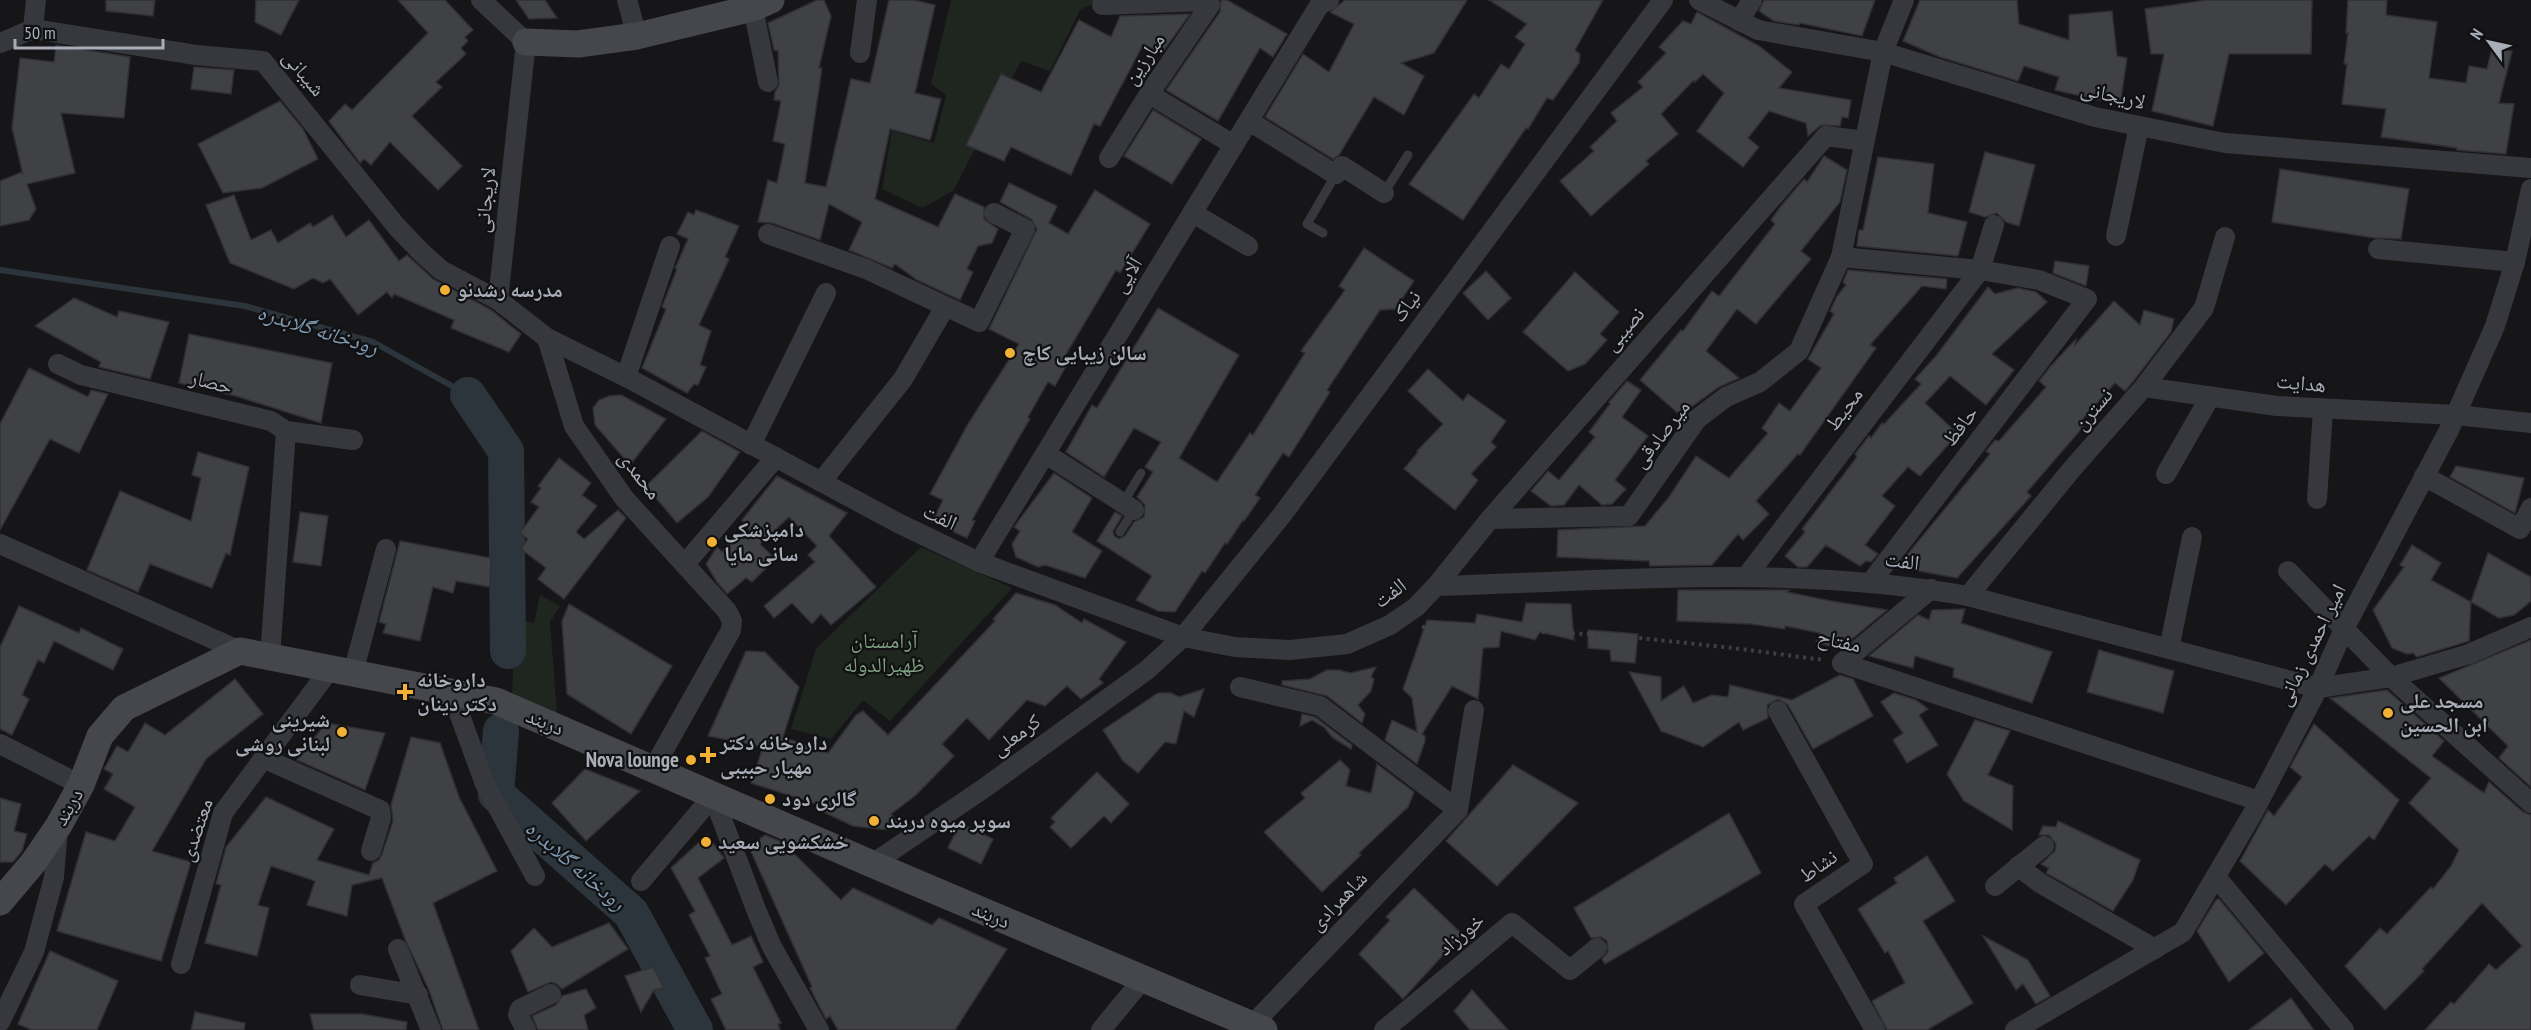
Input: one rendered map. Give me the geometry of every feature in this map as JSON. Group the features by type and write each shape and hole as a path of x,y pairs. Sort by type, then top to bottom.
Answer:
{"main road":[{"path":"526,42 578,44 637,36 762,4"},
{"name":"دربند","path":"0,902 33,863 59,825 81,785 100,736 124,708 240,651 496,701 1249,1026"}],"street":[{"path":"0,43 33,29 36,0"},
{"path":"481,0 526,42"},
{"path":"627,0 637,36"},
{"path":"860,53 867,0"},
{"name":"مبارزین","path":"1109,159 1149,94 1210,5 1206,0 1123,2"},
{"name":"نیاک","path":"1183,637 1282,514 1663,0"},
{"name":"لاریجانی","path":"1699,0 1758,30 1883,52 2095,117 2139,126 2225,143 2531,168"},
{"path":"1739,21 1752,0"},
{"path":"1904,0 1883,52 1841,257 1980,270 1994,225"},
{"path":"1102,5 1123,2"},
{"name":"آلایی","path":"979,562 1234,145 1325,2"},
{"path":"762,4 768,82"},
{"name":"شیبانی","path":"33,29 196,55 263,61 397,226 422,253 441,270 498,300"},
{"name":"لاریجانی","path":"498,300 526,42"},
{"path":"1149,94 1234,145"},
{"path":"1249,121 1336,174 1344,166 1384,192"},
{"path":"2116,236 2139,126"},
{"name":"نصیبی","path":"1436,586 1490,519 1826,136 1864,141"},
{"name":"امیر احمدی زمانی","path":"2015,1030 2183,932 2259,801 2318,688 2344,629 2456,415 2495,326 2515,262 2531,189"},
{"path":"768,234 866,269 979,322 1025,229 993,213"},
{"path":"1193,213 1248,246"},
{"name":"نسترن","path":"1968,596 2072,469 2144,387 2204,308 2225,237"},
{"path":"626,377 670,246"},
{"path":"2378,249 2515,262"},
{"name":"میرصادقی","path":"1490,519 1629,516 1697,419 1726,397 1760,382 1799,351 1841,257"},
{"name":"حافظ","path":"1871,582 2087,299 2039,280 1980,270"},
{"name":"محیط","path":"1746,577 1980,270"},
{"path":"751,444 826,294"},
{"path":"498,300 547,338"},
{"path":"821,482 903,379 945,307"},
{"name":"الفت","path":"547,338 626,377 898,524 979,562 1183,637 1235,647 1290,650 1347,644 1390,625 1416,608 1436,586 1746,577 1871,582 1968,596 2318,688"},
{"name":"محمدی","path":"547,338 574,426 624,498 727,611 732,621 731,630 653,769"},
{"name":"حصار","path":"58,364 81,375 271,421 286,431 352,440"},
{"name":"هدایت","path":"2144,387 2277,406 2456,415 2531,423"},
{"path":"2166,474 2211,397"},
{"path":"2317,499 2323,410"},
{"path":"270,657 286,431"},
{"path":"1046,454 1129,507"},
{"path":"685,564 776,457"},
{"path":"2424,476 2520,529 2531,508"},
{"path":"2169,649 2192,537"},
{"path":"0,544 240,651"},
{"path":"341,671 386,549"},
{"path":"2288,571 2391,677 2531,803"},
{"path":"1842,663 1931,589"},
{"path":"2318,688 2391,677 2469,654 2531,627"},
{"name":"کرمعلی","path":"872,864 983,789 1147,670 1183,637"},
{"name":"مفتاح","path":"1842,663 2259,801"},
{"name":"معتضدی","path":"182,964 223,813 263,758 341,671"},
{"path":"1240,687 1320,706 1458,810 1474,710"},
{"path":"451,692 485,784 535,876"},
{"name":"نشاط","path":"1778,711 1863,864 1804,904 1875,1030"},
{"path":"0,744 81,785"},
{"path":"263,758 380,810 381,818 371,850"},
{"path":"641,880 713,796 772,947 819,1030"},
{"name":"شاهمرادی","path":"1249,1026 1458,810"},
{"path":"0,1022 34,952 54,877 59,825"},
{"path":"1995,886 2044,846"},
{"path":"2018,866 2040,883 2155,949"},
{"path":"2216,877 2344,1030"},
{"name":"خورزاد","path":"1384,1030 1512,923 1570,970 1597,948"},
{"path":"398,949 431,1030"},
{"path":"1101,1030 1143,979"},
{"path":"360,985 418,995"},
{"path":"526,1030 518,1012 520,1009 551,994"}],"lane":[{"path":"1384,192 1408,155"},
{"path":"1323,233 1307,224 1336,174"},
{"path":"1120,532 1141,473"}],"path":[{"name":"مفتاح","path":"1390,625 1611,635 1842,663"}],"green space":[{"path":"951,0 1100,0 1080,10 1050,71 1021,61 953,191 922,208 882,189 892,131 934,143 946,95 931,84"},
{"name":"آرامستان ظهیرالدوله","path":"921,547 1012,588 890,721 863,700 831,739 791,729 816,649"},
{"path":"540,595 560,606 550,622 557,714 512,696 515,619 534,623"}],"building":[{"path":"106,0 155,0 153,16 106,11"},
{"path":"256,0 299,0 281,35 255,22"},
{"path":"398,0 445,0 473,30 465,37 468,41 461,48 466,54 436,82 442,87 412,116 462,166 438,190 390,142 371,165 364,159 360,163 329,121 345,104 352,110 428,33"},
{"path":"516,0 545,0 557,18 529,19"},
{"path":"817,0 824,0 831,16 819,68 822,68 805,183 826,187 851,79 870,83 889,0 914,0 935,5 915,93 941,99 930,140 890,129 875,199 938,227 955,194 984,207 984,219 998,229 992,243 978,246 967,269 973,272 960,300 917,280 895,264 892,268 849,250 862,222 829,204 820,240 772,223 758,222 768,180 777,183 785,144 773,141 781,101 774,100 779,85 778,51 774,50 768,23"},
{"path":"1221,0 1227,0 1287,34 1273,57 1260,48 1218,121 1166,90 1220,12"},
{"path":"1345,0 1467,0 1434,53 1401,63 1424,76 1404,115 1374,97 1339,155 1333,159 1265,117 1303,54 1329,72 1354,24 1330,12"},
{"path":"1489,0 1603,0 1575,50 1580,54 1579,63 1553,100 1547,98 1528,129 1526,128 1463,220 1409,184 1474,94 1479,98 1501,64 1509,69 1525,44 1515,37 1527,24"},
{"path":"1764,0 1875,0 1862,36 1800,23 1799,25 1774,21 1759,11"},
{"path":"1920,0 2017,0 2019,24 2069,40 2069,15 2112,11 2117,56 2127,58 2120,105 2055,90 2059,77 2024,66 2018,81 1940,57 1903,41"},
{"path":"2207,0 2312,0 2311,54 2229,54 2213,126 2152,111 2164,54 2151,54 2145,9"},
{"path":"2348,0 2387,0 2386,15 2437,22 2429,78 2466,83 2469,66 2487,69 2492,48 2512,51 2499,103 2514,104 2506,154 2457,150 2457,148 2381,137 2386,109 2342,104 2347,64 2344,64 2348,33 2346,33"},
{"path":"1697,12 1759,46 1792,72 1779,88 1851,100 1848,118 1842,117 1840,126 1821,125 1808,136 1806,123 1769,111 1748,138 1759,147 1743,167 1697,131 1724,93 1703,74 1695,82 1694,80 1661,114 1678,134 1646,161 1649,164 1591,216 1560,181 1594,151 1590,147 1617,121 1611,113 1643,87 1638,82 1666,53 1659,47 1683,21 1691,24"},
{"path":"1190,14 1162,53 1143,45 1100,126 1094,124 1071,175 1011,147 1004,161 966,145 1001,74 1041,92 1079,20 1111,37 1120,16"},
{"path":"56,45 130,57 124,118 61,113 75,173 27,184 36,209 29,220 0,226 0,181 22,172 23,175 12,128 20,58 54,62"},
{"path":"194,67 234,70 231,94 191,89"},
{"path":"280,101 303,129 318,159 262,188 223,193 198,144"},
{"path":"1153,110 1201,139 1172,184 1124,156"},
{"path":"1985,152 2035,165 2019,226 2006,222 1997,213 1985,217 1969,212"},
{"path":"1824,156 1847,170 1840,202 1801,251 1811,259 1756,324 1737,309 1706,351 1739,378 1719,387 1680,415 1640,380 1681,330 1683,331 1712,291 1719,296 1775,224 1771,220 1781,206 1804,179 1807,182"},
{"path":"1878,157 1934,164 1928,213 1967,222 1958,256 1857,246 1859,230 1863,230"},
{"path":"2280,169 2409,189 2401,239 2375,238 2272,222"},
{"path":"1009,183 1057,206 1049,223 1068,234 1095,190 1150,224 1120,273 1116,270 1065,356 1070,359 1055,386 1048,382 1028,417 1030,419 972,520 975,521 967,538 932,522 943,500 930,494 968,424 1019,344 989,329 1037,229 1031,219 1000,202"},
{"path":"234,195 251,240 271,230 278,243 310,223 313,227 332,215 346,237 369,220 399,261 407,255 433,279 491,310 521,334 509,352 451,328 454,320 394,294 392,298 387,292 358,315 330,279 323,283 313,278 294,289 230,263 206,205"},
{"path":"696,210 739,226 725,257 729,259 699,325 711,331 700,365 706,367 698,385 694,384 687,393 642,368 666,309 662,307 688,239 677,234 688,212 694,215"},
{"path":"1364,248 1414,281 1395,309 1380,310 1327,390 1330,392 1289,457 1283,453 1255,495 1260,498 1205,573 1202,571 1175,612 1158,611 1136,600 1152,576 1097,541 1115,512 1122,516 1113,531 1114,536 1119,539 1125,536 1134,522 1144,517 1145,505 1137,497 1153,472 1145,467 1161,442 1134,428 1104,477 1066,452 1092,405 1097,408 1158,308 1239,355 1179,458 1217,482 1250,433 1253,435 1305,353 1301,351 1345,290 1339,286"},
{"path":"2055,261 2089,266 2086,286 2053,273"},
{"path":"1848,270 1947,279 1946,289 1922,286 1870,345 1876,348 1800,455 1798,454 1756,501 1769,514 1743,540 1738,534 1712,565 1650,566 1649,561 1557,557 1558,530 1645,526 1669,497 1696,456 1729,478 1768,433 1762,428 1779,403 1790,411 1821,368 1808,359 1834,314 1830,311 1837,296 1846,285 1843,282"},
{"path":"1486,271 1511,298 1488,320 1463,293"},
{"path":"1575,272 1619,312 1600,334 1607,340 1585,364 1568,371 1523,332"},
{"path":"1988,287 1995,294 2017,288 2036,292 2047,302 1992,354 2014,370 1986,405 1950,376 1925,403 1958,434 1920,476 1908,467 1882,496 1895,506 1865,545 1878,554 1871,562 1866,561 1860,566 1826,545 1807,567 1798,567 1785,556 1805,532 1802,529 1857,457 1855,454 1869,436 1871,438 1882,423 1884,424 1921,384 1915,379 1936,356"},
{"path":"74,298 117,317 119,311 169,322 150,379 99,367 101,362 35,326"},
{"path":"2114,301 2140,325 2144,310 2174,319 2171,332 2135,379 2125,391 2115,383 2080,422 2084,426 2027,492 2031,496 1957,578 1897,567 1990,454 1986,451 1995,440 1999,441 2046,387 2039,381 2050,367 2076,339 2075,345"},
{"path":"189,334 332,363 321,423 236,396 179,383"},
{"path":"29,368 88,397 91,390 108,394 79,453 50,439 0,530 0,424"},
{"path":"1428,369 1463,401 1468,394 1506,421 1491,442 1496,447 1471,474 1478,480 1455,510 1404,469 1417,451 1443,424 1408,391"},
{"path":"1627,381 1641,390 1622,417 1648,436 1615,480 1626,489 1612,504 1602,505 1579,485 1564,505 1551,506 1531,491 1548,471 1559,480 1595,437 1589,432 1610,404 1609,402"},
{"path":"621,395 666,419 630,465 595,425 593,408 599,400"},
{"path":"702,431 740,452 708,497 677,523 646,486"},
{"path":"198,452 249,467 230,555 226,553 212,588 150,564 138,592 87,570 120,491 191,521 201,478 192,475"},
{"path":"559,458 591,483 582,495 597,506 576,532 584,539 618,510 626,518 564,599 538,579 546,568 521,549 528,539 520,533 539,507 531,502 541,488 538,486"},
{"path":"2456,466 2524,478 2515,513 2450,477"},
{"path":"1054,473 1092,498 1072,532 1102,551 1085,578 1045,565 1038,567 1016,557 1012,544 1020,531 1014,527"},
{"path":"777,476 847,513 829,536 876,587 831,625 821,614 812,624 792,603 774,618 764,606 815,562 808,555 817,546 789,517 760,544 775,559 752,582 746,578 727,594 706,564 717,547 722,552 731,540 751,532 742,520"},
{"path":"300,512 328,516 321,566 293,562"},
{"path":"400,541 491,558 490,587 456,581 453,593 433,587 420,641 383,633 386,624 379,622"},
{"path":"2412,545 2441,563 2431,580 2471,602 2469,641 2417,657 2413,653 2407,654 2392,648 2373,610 2404,567 2400,565"},
{"path":"2488,553 2531,577 2531,601 2514,615 2499,618 2471,602"},
{"path":"1678,590 1789,590 1787,592 1887,610 1840,649 1816,642 1820,633 1785,626 1785,629 1751,624 1677,621"},
{"path":"1016,593 1055,605 1082,623 1084,619 1126,642 1099,679 1103,683 1081,699 1067,686 1045,706 1027,700 989,740 967,718 942,744 954,756 916,795 891,814 899,823 889,830 853,826 815,808 816,804 751,783 763,747 708,736 746,651 765,652 799,687 783,737 828,753 856,715 863,711 888,735 995,621 993,619"},
{"path":"1526,603 1571,604 1574,640 1540,632 1535,640 1501,631 1499,647 1483,648 1478,699 1452,686 1422,734 1425,736 1425,741 1417,764 1385,740 1392,720 1417,732 1412,698 1403,689 1427,620 1475,623 1477,614 1522,622"},
{"path":"569,604 672,666 631,734 567,694 562,621"},
{"path":"19,606 79,633 81,628 123,649 113,670 54,641 44,663 38,660 22,695 29,699 12,735 0,729 0,647"},
{"path":"1965,609 1961,623 2052,652 2032,703 1953,677 1954,668 1915,656 1913,668 1869,656 1918,615 1929,620 1932,610"},
{"path":"1588,630 1638,634 1635,663 1611,661 1610,650 1588,648"},
{"path":"2531,640 2531,787 2499,758 2508,746 2439,678"},
{"path":"2099,650 2174,671 2163,713 2087,692"},
{"path":"1376,667 1371,677 1374,679 1371,691 1358,705 1365,714 1362,723 1327,696 1282,685 1282,681 1310,679 1327,670 1350,673"},
{"path":"1629,672 1661,677 1661,701 1684,686 1693,703 1712,695 1728,697 1730,685 1792,700 1840,675 1853,679 1873,716 1813,749 1788,705 1778,699 1767,705 1768,718 1743,730 1739,722 1703,747 1661,731"},
{"path":"235,679 263,714 206,759 152,851 191,862 161,961 57,931 86,832 115,841 135,807 104,789 113,774 104,769 117,746 128,752 145,723 165,735"},
{"path":"1204,689 1194,717 1184,711 1176,744 1165,742 1138,773 1123,761 1103,730 1158,693 1171,693 1179,697"},
{"path":"2387,690 2444,741 2432,756 2484,793 2489,782 2523,812 2531,815 2531,1030 2425,1030 2451,1002 2454,1004 2489,964 2496,970 2522,946 2482,903 2422,969 2424,971 2385,1010 2345,966 2380,928 2387,934 2431,887 2433,889 2451,866 2459,850 2409,803 2431,778 2330,698"},
{"path":"1894,693 1916,700 1928,709 1919,715 1938,745 1907,763 1893,740 1903,733 1881,702"},
{"path":"1302,714 1315,717 1352,745 1351,749 1333,738 1324,727 1312,720 1300,726"},
{"path":"1975,720 2010,731 1988,775 2013,786 2012,830 1964,801 1947,774"},
{"path":"326,723 385,733 365,790 297,760"},
{"path":"2314,724 2399,800 2374,840 2369,836 2333,871 2325,864 2286,905 2240,861 2268,810 2274,816 2302,777 2290,767"},
{"path":"411,737 440,743 459,797 497,871 433,903 479,1030 443,1030 429,990 405,939 382,878 352,885 347,916 307,905 315,881 271,866 258,905 269,908 257,956 205,943 221,885 216,884 226,847 266,797 334,829 317,860 369,875 373,863 379,860 382,854 393,821 391,805"},
{"path":"1340,760 1350,770 1346,786 1371,793 1377,764 1414,792 1408,807 1322,892 1264,832 1305,798 1301,793"},
{"path":"1513,765 1578,803 1497,886 1446,841"},
{"path":"585,769 640,791 586,841 552,803"},
{"path":"1097,772 1129,804 1111,823 1104,816 1071,848 1050,827 1055,822 1051,818"},
{"path":"0,798 21,804 14,831 27,834 22,851 13,862 0,862"},
{"path":"1729,813 1761,873 1605,964 1602,959 1608,952 1607,941 1601,937 1591,938 1574,908"},
{"path":"2058,821 2140,860 2133,880 2113,911 2046,873 2049,868 2041,864 2055,851 2056,844 2049,835 2039,835 2043,826 2056,827"},
{"path":"960,823 993,839 981,864 948,848"},
{"path":"707,835 724,858 698,878 732,945 751,936 763,962 753,967 781,1023 778,1024 780,1030 726,1030 711,999 722,994 705,958 710,956 689,915 695,911 671,868"},
{"path":"765,835 782,842 841,900 853,888 932,925 939,918 1007,949 955,1030 838,1030 830,1016 826,1019 810,988 812,987 749,847"},
{"path":"1927,856 1955,901 1923,921 1973,1003 1927,1030 1887,1030 1872,1001 1905,983 1888,951 1885,953 1858,909 1897,883 1894,878"},
{"path":"1414,888 1462,934 1403,999 1359,954 1390,920 1386,917"},
{"path":"2219,899 2264,953 2229,982 2197,931 2216,900"},
{"path":"609,923 628,949 562,989 551,982 528,992 511,951 534,928 552,947"},
{"path":"1983,936 2028,960 2050,996 2036,1004 2023,984 2016,990"},
{"path":"50,951 118,981 97,1030 32,1030 18,1024"},
{"path":"653,967 664,988 654,990 641,1012 625,976"},
{"path":"586,989 596,1008 584,1015 588,1030 538,1030 532,1016 556,1005 562,996"},
{"path":"1472,990 1508,1030 1470,1030 1454,1011"},
{"path":"2291,998 2314,1030 2249,1030"},
{"path":"195,1012 245,1023 244,1030 191,1030"},
{"path":"310,1014 362,1014 407,1022 406,1030 314,1030"}],"waterway":[{"name":"رودخانه گلابدره","path":"0,270 245,306 373,342 468,395"},
{"name":"رودخانه گلابدره","path":"468,395 506,451 508,651"},
{"name":"رودخانه گلابدره","path":"501,731 496,794 631,913 695,1030"}],"place":[{"name":"مدرسه رشدنو","path":"445,290"},
{"name":"سالن زیبایی کاچ","path":"1010,353"},
{"name":"دامپزشکی سانی مایا","path":"712,542"},
{"name":"داروخانه دکتر دینان","path":"405,692"},
{"name":"مسجد علی ابن الحسین","path":"2388,713"},
{"name":"شیرینی لبنانی روشی","path":"342,732"},
{"name":"داروخانه دکتر مهیار حبیبی","path":"708,755"},
{"name":"Nova lounge","path":"691,760"},
{"name":"گالری دود","path":"770,799"},
{"name":"سوپر میوه دربند","path":"874,821"},
{"name":"خشکشویی سعید","path":"706,842"}]}
